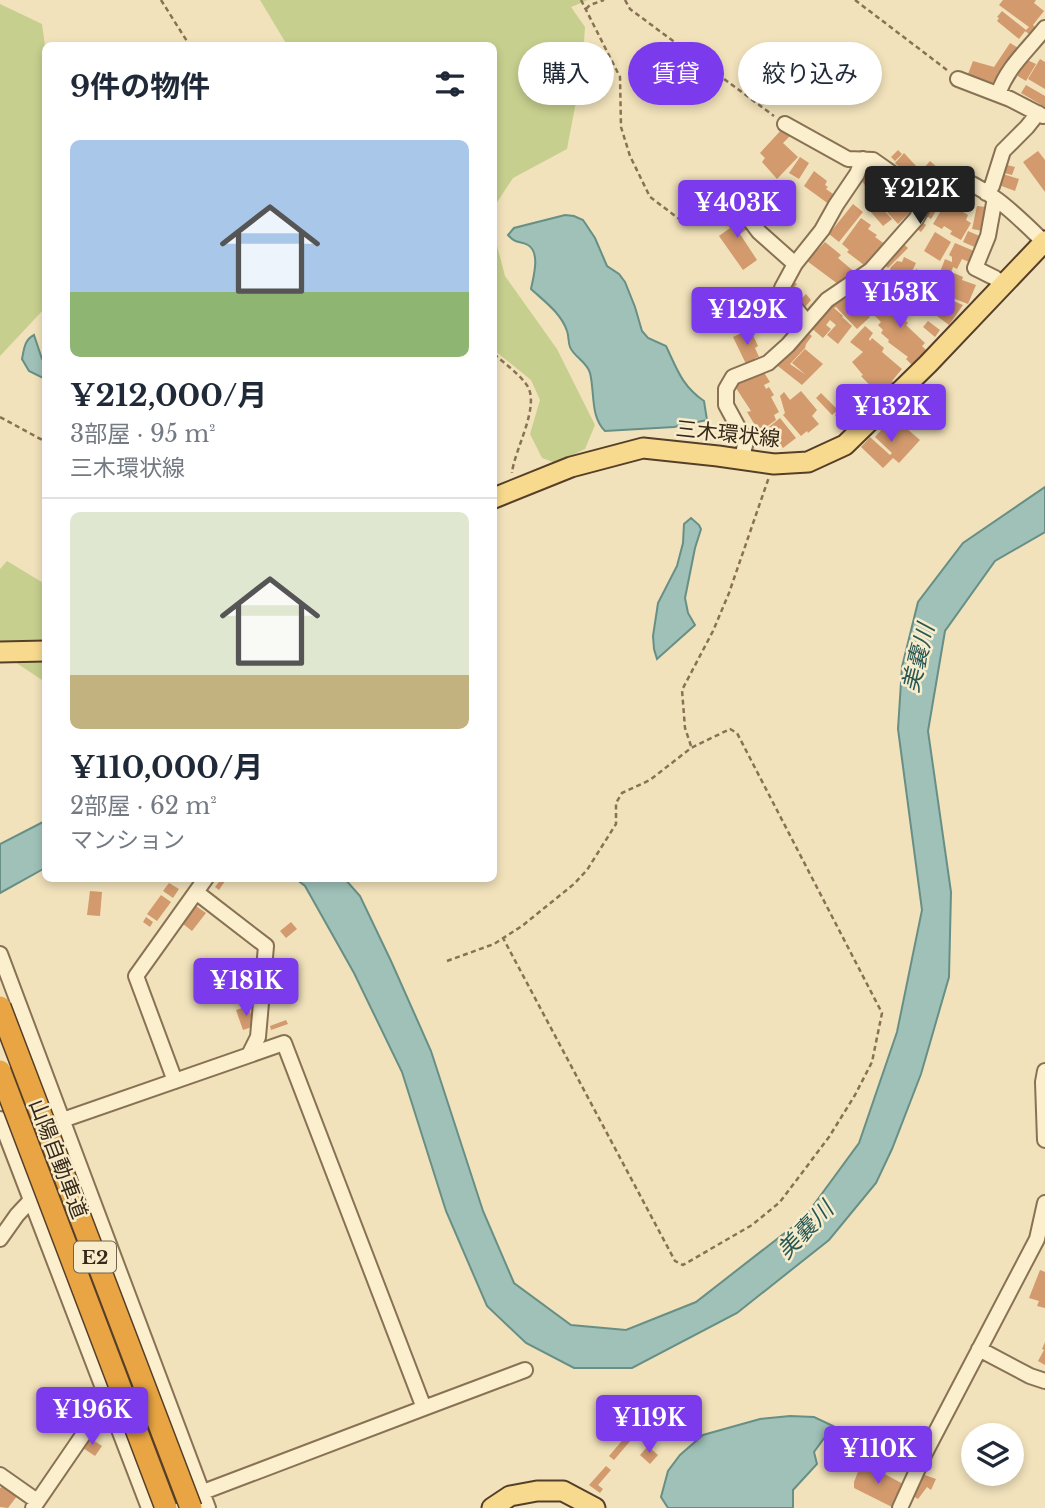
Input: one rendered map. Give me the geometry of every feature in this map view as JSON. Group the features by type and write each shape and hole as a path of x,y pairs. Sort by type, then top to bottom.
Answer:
{"highway":[{"name":"山陽自動車道","path":"0,1007 196,1500"},
{"name":"山陽自動車道","path":"0,1071 164,1508"}],"main road":[{"name":"三木環状線","path":"497,497 571,467 643,448 774,464 808,462 845,445 928,364 1045,242"},
{"path":"0,652 42,651"},
{"path":"492,1508 510,1496 537,1491 562,1491 595,1508"}],"street":[{"path":"998,94 1003,79 1045,28"},
{"path":"958,79 998,94 1041,115 1003,151 992,186 991,196 994,203 988,236 975,268 1004,285"},
{"path":"785,124 848,159 873,160 900,179 925,202"},
{"path":"807,322 784,295 782,288 795,264 822,230 857,174 863,159"},
{"path":"741,460 746,442 726,405 726,389 733,377 768,363 788,345 827,300 871,270 916,219 933,188 949,175 968,180 1004,205 1045,242"},
{"path":"734,199 759,232 795,264"},
{"path":"175,1081 136,975 203,882"},
{"path":"196,892 266,947 258,1037 249,1055"},
{"path":"0,954 196,1500 208,1508"},
{"path":"8,1139 284,1043 424,1408"},
{"path":"1045,1071 1045,1140"},
{"path":"0,1119 149,1508"},
{"path":"0,1239 32,1199"},
{"path":"900,1508 925,1452 1037,1238 1045,1203"},
{"path":"979,1349 1045,1381"},
{"path":"164,1508 196,1500 525,1370"},
{"path":"0,1475 35,1505 96,1416 110,1407"}],"path":[{"path":"161,0 187,42"},
{"path":"581,0 620,77 621,127 630,156 650,197 686,224 695,223 734,199"},
{"path":"585,9 604,0"},
{"path":"625,0 630,9 785,124"},
{"path":"855,0 958,79"},
{"path":"497,357 528,385 531,395 530,416 512,471 513,491"},
{"path":"0,417 42,440"},
{"path":"691,748 685,728 682,690 713,631 729,593 774,464"},
{"path":"447,961 494,944 503,938 522,926 574,884 587,870 616,824 616,803 622,793 650,780 691,748 730,729 737,733 882,1013 872,1062 829,1137 780,1202 752,1225 683,1265 675,1261 503,938"}],"green space":[{"path":"260,0 588,0 571,7 585,27 584,42 518,42 518,105 575,105 567,149 513,178 497,202 497,42 285,42"},
{"path":"0,4 42,24 44,42 42,42 42,311 0,356"},
{"path":"497,245 505,276 557,349 595,425 585,449 556,463 542,458 530,434 540,400 531,380 497,352"},
{"path":"7,561 42,582 42,680 0,652 0,569"}],"water":[{"path":"565,215 583,220 595,238 607,266 625,282 642,331 648,338 666,346 685,383 704,401 707,420 674,427 605,431 600,425 588,369 572,351 561,319 531,289 535,266 532,249 508,235 514,228"},
{"path":"34,335 42,359 42,378 29,371 22,359 26,342"},
{"name":"美嚢川","path":"1045,487 1045,532 995,561 945,631 928,731 951,892 949,977 921,1074 876,1183 829,1240 737,1313 632,1368 574,1368 526,1343 487,1306 446,1211 402,1072 354,973 305,886 300,882 348,882 360,896 431,1051 483,1211 514,1283 571,1325 626,1330 696,1302 804,1218 859,1143 897,1032 922,910 898,729 902,667 918,602 963,543"},
{"path":"691,518 701,529 685,598 688,613 695,625 657,659 653,636 658,603 677,566 683,543 684,524"},
{"path":"42,823 42,870 0,893 0,844"},
{"path":"814,1417 833,1426 814,1452 817,1464 793,1490 793,1508 668,1508 661,1497 668,1471 680,1455 703,1435 760,1419"}],"building":[{"path":"1003,0 1036,0 1034,3 1044,11 1033,25 1039,30 1033,37 1025,31 1029,27 999,5"},
{"path":"1002,11 1026,30 1019,39 997,21"},
{"path":"1010,43 1020,49 996,84 968,74 973,61 994,67"},
{"path":"1025,59 1036,64 1026,81 1016,75"},
{"path":"1040,59 1045,62 1045,89 1028,79"},
{"path":"1026,85 1045,96 1045,107 1021,93"},
{"path":"783,128 793,133 783,143 798,157 777,179 762,162 765,158 760,153"},
{"path":"898,150 902,154 895,161 891,157"},
{"path":"1038,151 1045,160 1045,192 1023,162"},
{"path":"904,153 917,167 909,176 895,163"},
{"path":"800,157 809,163 799,179 789,173"},
{"path":"930,161 939,169 920,191 911,183"},
{"path":"1007,165 1015,167 1012,175 1004,173"},
{"path":"872,167 875,171 877,169 883,178 869,190 861,180"},
{"path":"814,171 827,181 826,189 836,196 830,205 804,186"},
{"path":"1003,174 1019,179 1015,191 999,185"},
{"path":"885,179 897,194 895,196 898,200 886,211 871,191"},
{"path":"940,184 949,190 931,219 921,212"},
{"path":"906,193 915,207 898,224 887,212"},
{"path":"946,202 968,215 966,220 971,223 961,240 950,234 952,231 944,226 942,229 933,224"},
{"path":"853,204 863,212 839,242 829,234"},
{"path":"878,204 892,219 883,226 870,211"},
{"path":"977,206 987,207 983,231 972,229"},
{"path":"733,209 750,227 740,234 757,260 743,270 719,236 730,228 722,217"},
{"path":"861,218 871,225 868,229 877,235 875,237 886,245 868,268 847,252 849,250 842,244"},
{"path":"918,219 926,225 921,232 913,226"},
{"path":"968,231 982,237 977,248 963,242"},
{"path":"935,232 951,242 940,261 924,251"},
{"path":"900,241 908,248 888,268 882,262"},
{"path":"825,242 841,255 838,258 857,274 842,287 807,261"},
{"path":"955,243 974,251 969,262 962,259 957,269 953,267 950,276 940,272 945,259 952,262 949,255"},
{"path":"904,257 916,263 905,286 892,281 895,283 888,290 879,280 886,273 888,275 891,267 897,261 902,262"},
{"path":"916,269 939,281 929,300 906,288"},
{"path":"954,273 963,277 962,280 976,285 968,304 937,292 943,276 951,279"},
{"path":"793,281 797,284 794,288 798,291 795,296 786,290"},
{"path":"904,290 933,304 937,294 963,305 949,325 929,310 927,314 899,301"},
{"path":"806,294 811,300 805,307 799,301"},
{"path":"840,294 845,299 849,295 870,317 857,329 834,308 852,326 838,344 827,335 836,325 830,320 826,325 831,329 823,338 810,327"},
{"path":"892,295 902,303 899,306 909,314 906,317 906,325 925,343 922,346 926,350 913,366 906,359 908,357 881,333 883,330 878,325 881,322 874,315"},
{"path":"928,321 940,330 935,337 923,327"},
{"path":"865,326 873,333 870,341 872,338 884,348 882,352 902,369 892,381 895,384 882,398 852,362 863,352 850,342"},
{"path":"750,329 758,346 755,348 759,357 747,366 733,337"},
{"path":"806,331 812,336 790,364 806,375 792,363 805,349 823,364 802,385 774,363"},
{"path":"759,370 763,371 770,382 764,385 766,389 769,387 774,395 771,397 779,412 774,415 776,420 759,432 747,412 751,411 734,385"},
{"path":"801,391 817,410 812,416 819,424 801,436 783,415 785,413 780,396 784,392 790,400"},
{"path":"821,393 838,410 832,415 816,398"},
{"path":"844,407 854,419 845,427 835,415"},
{"path":"780,418 796,438 783,448 775,438 766,442 760,434"},
{"path":"892,418 920,440 899,463 893,458 883,468 861,447 870,437 890,455 892,453 875,437"},
{"path":"219,882 224,882 219,890 215,887"},
{"path":"169,883 179,889 173,898 163,891"},
{"path":"90,891 102,892 100,916 87,915"},
{"path":"161,895 171,902 157,921 147,914"},
{"path":"196,906 206,913 192,931 183,924"},
{"path":"146,917 153,922 150,927 143,922"},
{"path":"291,922 297,929 286,938 280,931"},
{"path":"238,985 248,985 249,1002 237,1002"},
{"path":"248,1006 255,1026 243,1030 236,1010"},
{"path":"286,1020 288,1024 271,1030 270,1026"},
{"path":"1040,1270 1045,1272 1045,1308 1037,1306 1039,1301 1029,1298"},
{"path":"1045,1342 1045,1365 1038,1361"},
{"path":"647,1420 652,1427 643,1433 639,1426"},
{"path":"626,1436 631,1440 614,1460 609,1456"},
{"path":"90,1438 102,1446 95,1456 83,1448"},
{"path":"648,1446 658,1455 650,1464 640,1455"},
{"path":"861,1464 905,1485 894,1508 854,1488"},
{"path":"606,1466 611,1470 598,1485 603,1489 600,1493 589,1485"},
{"path":"922,1474 936,1479 931,1490 927,1487 918,1499 913,1496"},
{"path":"2,1487 17,1496 8,1508 0,1507"}]}
